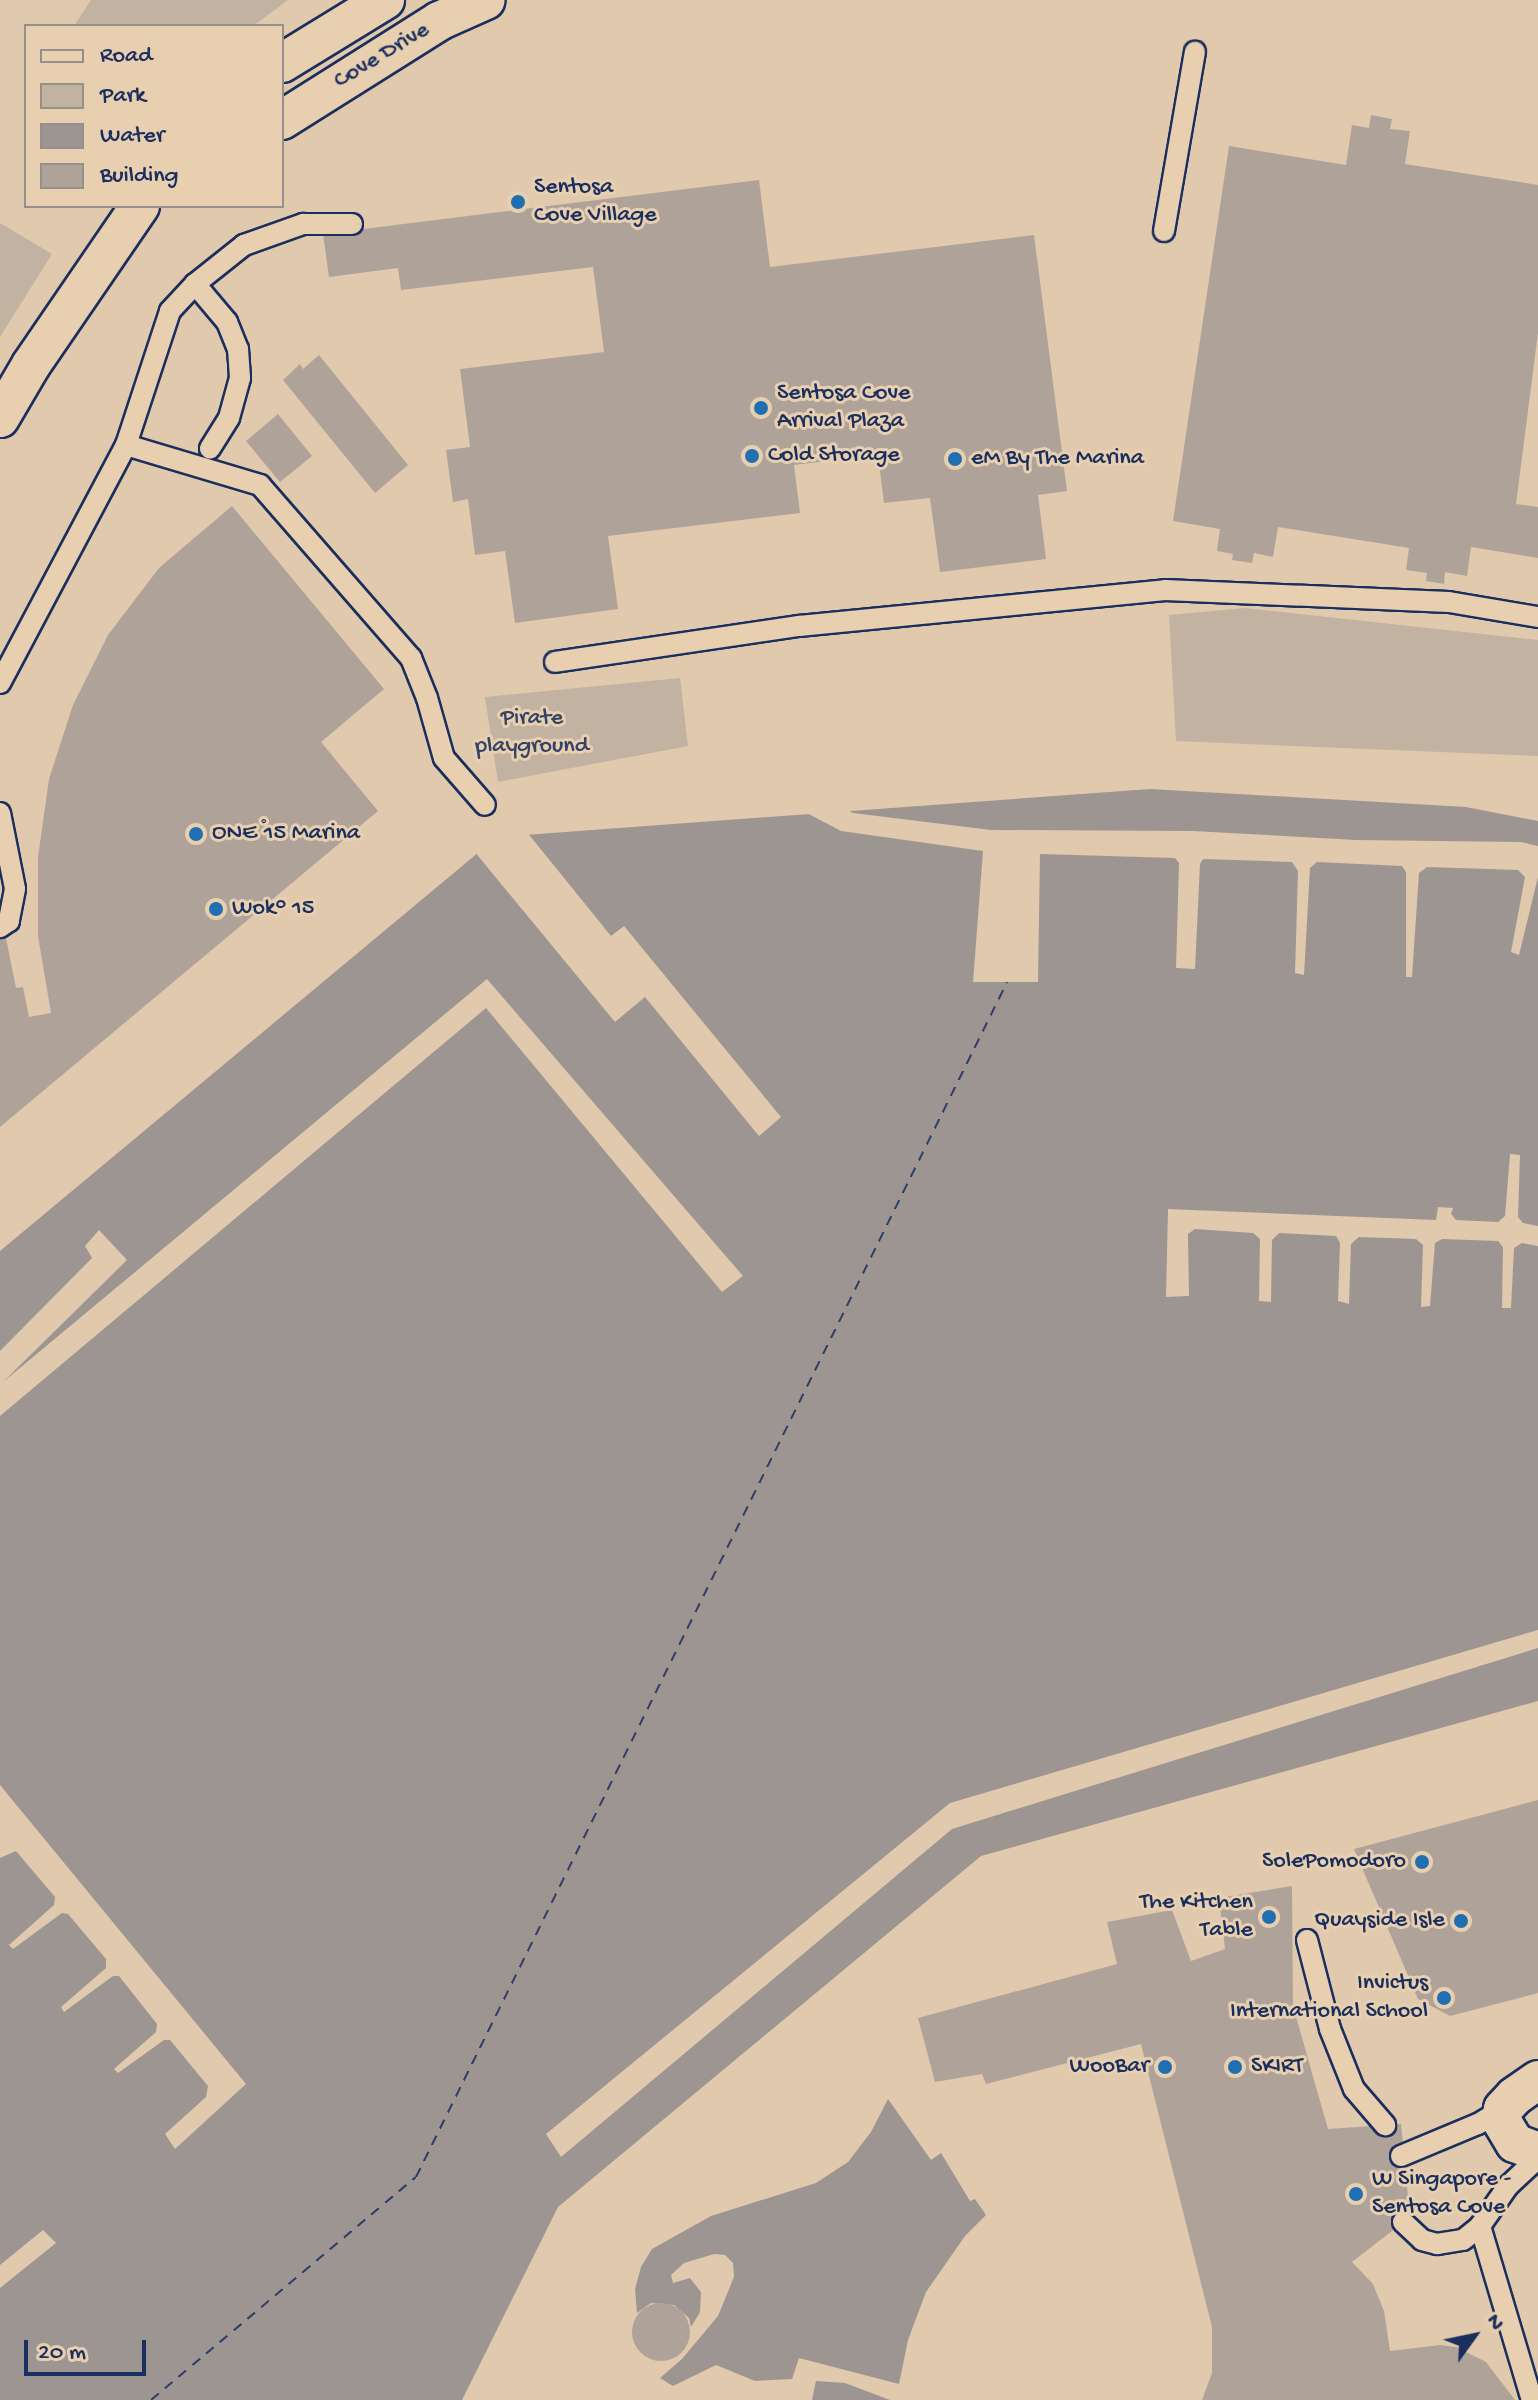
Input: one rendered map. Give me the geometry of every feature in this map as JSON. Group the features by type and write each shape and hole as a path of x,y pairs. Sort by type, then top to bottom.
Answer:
{"street":[{"name":"Cove Drive","path":"284,62 385,0"},
{"name":"Cove Drive","path":"284,119 439,21 486,0"},
{"path":"0,418 99,262 132,219 162,208"},
{"path":"1538,2080 1514,2097 1503,2109 1501,2120 1506,2131 1525,2150 1538,2155"}],"lane":[{"path":"1164,231 1195,52"},
{"path":"0,683 126,445 170,311 195,284 244,245 303,224 352,224"},
{"path":"195,284 227,322 238,349 240,378 229,418 210,449"},
{"path":"126,445 260,485 411,658 427,698 444,758 485,805"},
{"path":"555,662 799,626 1165,590 1449,602 1538,617"},
{"path":"0,813 15,889 9,921 0,927"},
{"path":"1307,1940 1330,2029 1354,2089 1385,2125"},
{"path":"1404,2150 1478,2124 1503,2109"},
{"path":"1403,2222 1422,2240 1437,2244 1463,2240 1480,2226 1508,2186 1538,2155"},
{"path":"1480,2226 1532,2400"}],"green space":[{"path":"91,0 288,0 256,24 75,24"},
{"path":"0,223 52,254 0,337"},
{"path":"1245,608 1538,640 1538,756 1176,741 1169,615"},
{"name":"Pirate playground","path":"680,678 688,746 498,782 485,697"}],"water":[{"path":"1150,789 1466,807 1538,821 1538,1701 981,1856 558,2207 462,2400 0,2400 0,1251 497,837"},
{"path":"888,2099 931,2160 941,2153 970,2201 975,2199 986,2215 965,2236 926,2292 908,2340 899,2384 799,2358 792,2379 755,2381 716,2365 673,2386 660,2378 682,2359 718,2316 734,2277 733,2263 725,2255 714,2254 684,2263 671,2275 673,2283 690,2278 701,2292 700,2312 691,2327 689,2318 674,2305 651,2303 637,2313 635,2289 641,2267 652,2249 711,2216 816,2183 848,2162 871,2132"},
{"path":"816,2381 845,2383 890,2400 812,2400"}],"pier":[{"path":"845,808 853,813 991,830 1193,831 1356,840 1521,842 1538,846 1538,877 1519,955 1511,952 1525,877 1518,870 1427,867 1419,873 1412,977 1406,977 1406,872 1402,866 1317,862 1310,868 1304,975 1295,973 1298,871 1292,862 1203,859 1200,864 1195,969 1176,968 1179,863 1175,858 1040,854 1038,982 973,982 983,851 841,831 803,811"},
{"path":"526,831 611,936 624,926 781,1117 759,1136 645,997 615,1022 474,851 495,834"},
{"path":"487,979 743,1276 722,1292 486,1008 0,1416 0,1351 92,1258 85,1246 99,1230 127,1260 3,1382"},
{"path":"1510,1154 1520,1155 1518,1217 1523,1223 1538,1226 1538,1246 1522,1243 1514,1248 1511,1308 1502,1308 1503,1247 1498,1241 1442,1239 1435,1243 1430,1306 1421,1307 1423,1245 1416,1239 1359,1237 1351,1244 1349,1304 1338,1301 1340,1243 1336,1236 1279,1233 1272,1240 1271,1302 1259,1301 1260,1239 1253,1233 1195,1229 1188,1234 1189,1296 1166,1297 1168,1209 1436,1220 1438,1207 1453,1208 1451,1214 1456,1220 1498,1222 1505,1216"},
{"path":"1538,1630 1538,1648 952,1829 561,2157 546,2134 950,1803"},
{"path":"0,1785 246,2084 175,2149 165,2134 206,2097 208,2086 170,2040 164,2040 118,2073 114,2069 156,2032 157,2024 119,1976 113,1976 64,2012 61,2007 106,1968 106,1959 68,1914 62,1913 13,1949 9,1945 54,1905 55,1897 16,1851 0,1858"},
{"path":"43,2230 56,2243 0,2288 0,2265"}],"building":[{"path":"1371,115 1392,119 1390,129 1410,131 1405,164 1538,185 1538,333 1516,504 1538,507 1538,558 1471,547 1467,576 1445,572 1444,584 1426,581 1427,573 1406,570 1409,548 1278,527 1273,557 1254,553 1252,563 1232,560 1233,554 1217,551 1220,529 1173,521 1229,146 1346,165 1352,125 1369,128"},
{"name":"Sentosa Cove Arrival Plaza","path":"759,180 770,267 1034,235 1067,491 1038,495 1046,559 940,572 930,498 884,503 878,455 794,465 800,513 608,536 618,609 515,623 505,551 475,555 468,499 453,502 446,450 470,447 460,369 604,352 593,267 401,290 398,268 329,277 323,234"},
{"path":"319,355 408,465 375,493 283,380 300,364 303,369"},
{"path":"278,414 312,456 280,482 246,441"},
{"name":"ONE ̊15 Marina","path":"232,506 384,689 321,742 378,811 0,1127 0,934 5,933 16,988 23,987 29,1017 51,1013 38,936 38,857 49,779 73,705 108,635 159,568"},
{"name":"Quayside Isle","path":"1538,1800 1538,1993 1450,2016 1418,1999 1354,1849"},
{"path":"1292,1886 1293,2006 1328,2129 1401,2124 1410,2217 1352,2262 1373,2284 1384,2311 1390,2351 1440,2345 1456,2347 1486,2362 1515,2400 1202,2400 1212,2373 1212,2327 1141,2044 986,2084 982,2074 935,2082 918,2018 1117,1964 1107,1922 1172,1910 1191,1961 1225,1949 1219,1898"},
{"path":"661,2303 672,2305 681,2312 688,2321 688,2343 681,2352 672,2359 661,2361 650,2359 641,2352 634,2343 632,2332 634,2321 641,2312 650,2305"}],"ferry route":[{"path":"151,2400 416,2177 1007,982"}],"place":[{"name":"Sentosa Cove Village","path":"518,202"},
{"name":"Sentosa Cove Arrival Plaza","path":"761,408"},
{"name":"Cold Storage","path":"752,456"},
{"name":"eM By The Marina","path":"955,459"},
{"name":"ONE ̊15 Marina","path":"196,834"},
{"name":"Wok° 15","path":"216,909"},
{"name":"SolePomodoro","path":"1422,1862"},
{"name":"The Kitchen Table","path":"1269,1917"},
{"name":"Quayside Isle","path":"1461,1921"},
{"name":"Invictus International School","path":"1444,1998"},
{"name":"WooBar","path":"1165,2067"},
{"name":"SKIRT","path":"1235,2067"},
{"name":"W Singapore - Sentosa Cove","path":"1356,2194"}]}
